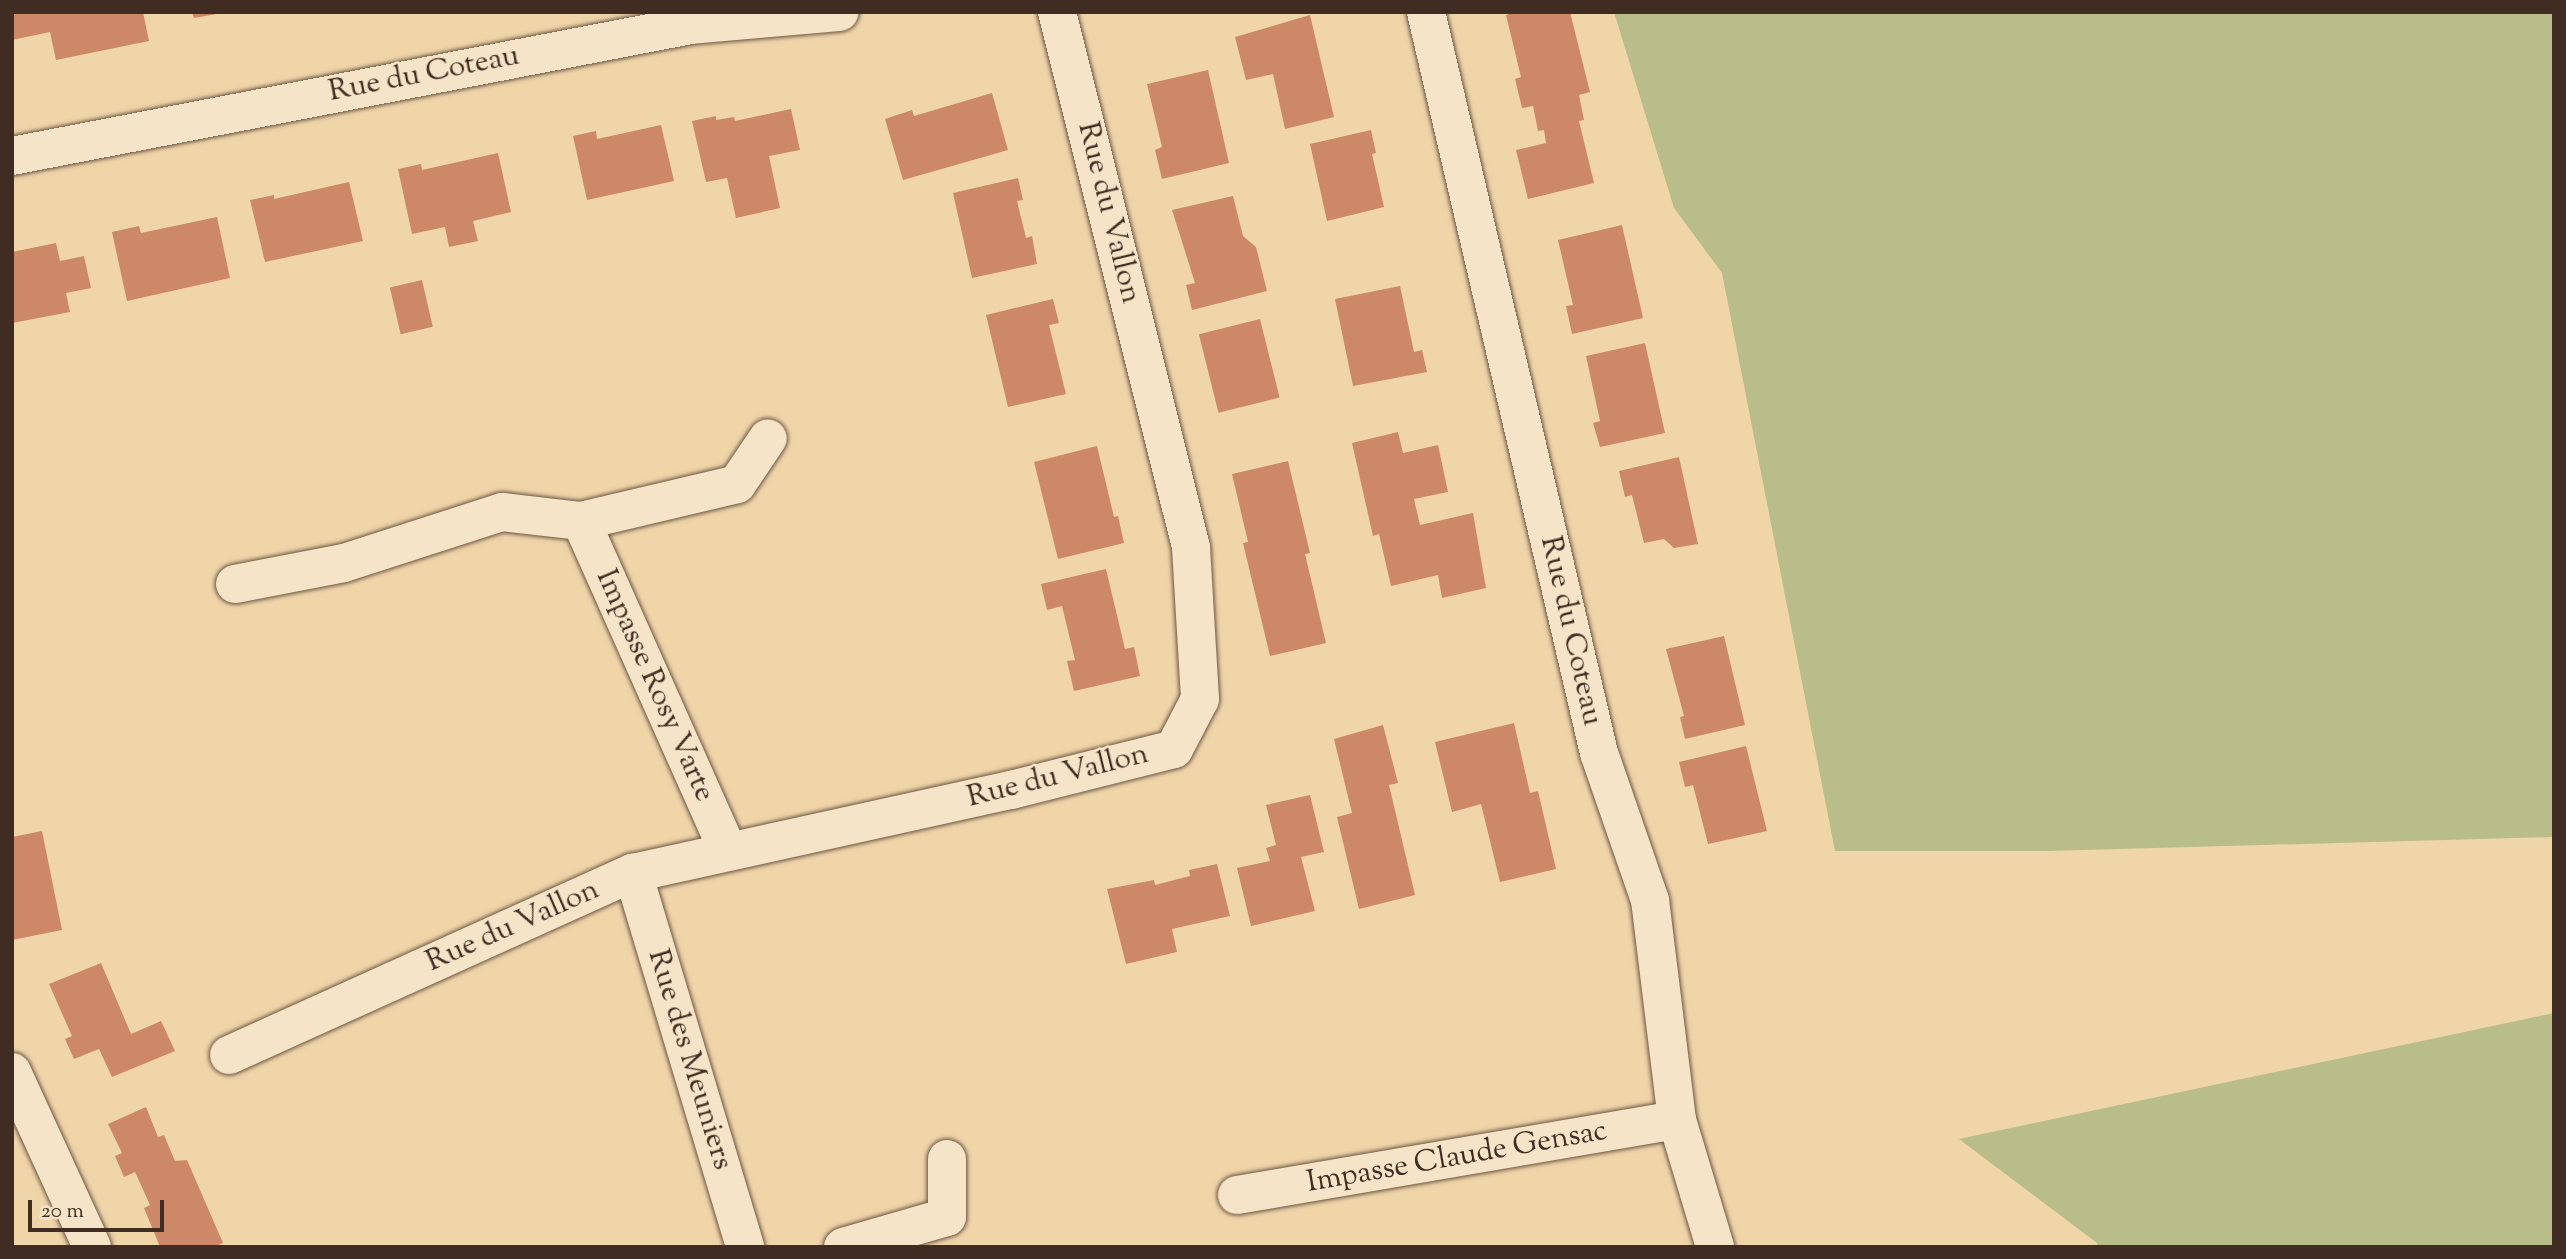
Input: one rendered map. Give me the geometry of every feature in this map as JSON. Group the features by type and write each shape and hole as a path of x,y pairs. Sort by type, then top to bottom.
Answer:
{"street":[{"name":"Rue du Coteau","path":"12,156 691,25 839,12"},
{"name":"Rue du Vallon","path":"229,1055 633,873 1010,790 1174,749 1200,699 1191,547 1057,12"},
{"name":"Rue du Coteau","path":"1426,12 1599,753 1650,900 1677,1121 1715,1247"},
{"path":"235,584 344,563 502,512 581,521 737,484 768,438"},
{"name":"Impasse Rosy Varte","path":"581,521 728,851"},
{"name":"Rue des Meuniers","path":"633,873 745,1247"},
{"path":"12,1072 92,1247"},
{"name":"Impasse Claude Gensac","path":"1237,1195 1677,1121"},
{"path":"843,1247 947,1217 947,1159"}],"green space":[{"path":"1614,12 2554,12 2554,837 2047,851 1835,851 1722,273 1674,208"},
{"path":"2554,1013 2554,1247 2098,1247 2097,1243 1959,1139"}],"building":[{"path":"12,12 143,12 149,41 56,60 50,32 12,40"},
{"path":"192,12 217,12 217,14 194,18"},
{"path":"1516,12 1570,12 1590,92 1579,95 1584,120 1579,121 1594,183 1528,199 1516,150 1546,143 1544,130 1538,131 1533,106 1522,108 1515,79 1521,77 1506,15"},
{"path":"1310,15 1334,117 1285,129 1273,74 1246,80 1235,37"},
{"path":"1208,70 1229,163 1162,179 1155,150 1162,147 1147,84"},
{"path":"992,93 1008,150 903,180 885,119 912,110 914,116"},
{"path":"791,109 800,150 769,156 780,208 736,218 727,178 706,182 692,121 716,116 716,120 734,117 735,121"},
{"path":"661,125 674,181 587,200 573,136 596,131 597,139"},
{"path":"1371,130 1376,153 1372,154 1384,207 1327,221 1310,144"},
{"path":"498,153 511,212 473,221 478,241 449,247 445,227 412,234 398,169 421,164 422,170"},
{"path":"1018,178 1023,200 1017,201 1026,238 1032,236 1037,264 972,278 953,193"},
{"path":"349,182 363,241 265,262 250,200 274,195 274,199"},
{"path":"1233,196 1243,236 1256,247 1267,291 1192,310 1186,285 1195,283 1172,210"},
{"path":"217,217 230,278 127,301 112,232 139,226 141,233"},
{"path":"1622,225 1643,318 1572,334 1566,306 1573,305 1558,240"},
{"path":"56,243 60,261 84,256 91,288 66,293 70,312 12,323 12,252"},
{"path":"422,280 433,327 401,334 390,287"},
{"path":"1400,286 1414,352 1422,350 1427,372 1353,386 1335,299"},
{"path":"1053,299 1059,323 1049,325 1066,394 1008,407 986,315"},
{"path":"1260,319 1280,398 1218,413 1199,334"},
{"path":"1645,343 1665,433 1600,447 1593,423 1600,421 1586,356"},
{"path":"1398,432 1403,453 1438,445 1448,492 1414,499 1420,525 1473,513 1486,588 1442,598 1438,575 1391,586 1379,534 1373,536 1352,443"},
{"path":"1097,446 1114,517 1118,516 1124,543 1058,559 1034,462"},
{"path":"1679,457 1698,544 1674,548 1664,539 1644,543 1632,495 1625,497 1619,471"},
{"path":"1288,461 1310,553 1305,554 1326,643 1270,656 1243,543 1248,542 1232,474"},
{"path":"1106,569 1125,649 1134,647 1140,676 1074,691 1067,661 1075,660 1062,606 1047,610 1041,584"},
{"path":"1724,636 1745,725 1685,739 1680,717 1684,716 1666,649"},
{"path":"1514,723 1530,793 1538,791 1556,869 1500,882 1481,804 1452,812 1435,742"},
{"path":"1383,725 1398,783 1389,785 1415,895 1359,909 1337,817 1352,813 1334,739"},
{"path":"1746,746 1767,831 1708,844 1693,785 1685,787 1679,762"},
{"path":"1310,795 1324,852 1301,857 1315,911 1251,926 1237,868 1270,861 1266,848 1276,845 1266,805"},
{"path":"42,831 62,930 12,940 12,837"},
{"path":"1217,864 1230,916 1172,929 1177,952 1126,964 1107,889 1154,880 1155,885 1190,876 1189,870"},
{"path":"101,963 131,1034 161,1021 175,1051 112,1077 99,1049 74,1059 65,1039 72,1036 49,984"},
{"path":"146,1107 158,1137 164,1135 175,1161 187,1160 223,1243 214,1247 160,1247 144,1208 150,1205 135,1172 124,1177 115,1156 122,1153 108,1124"}]}
